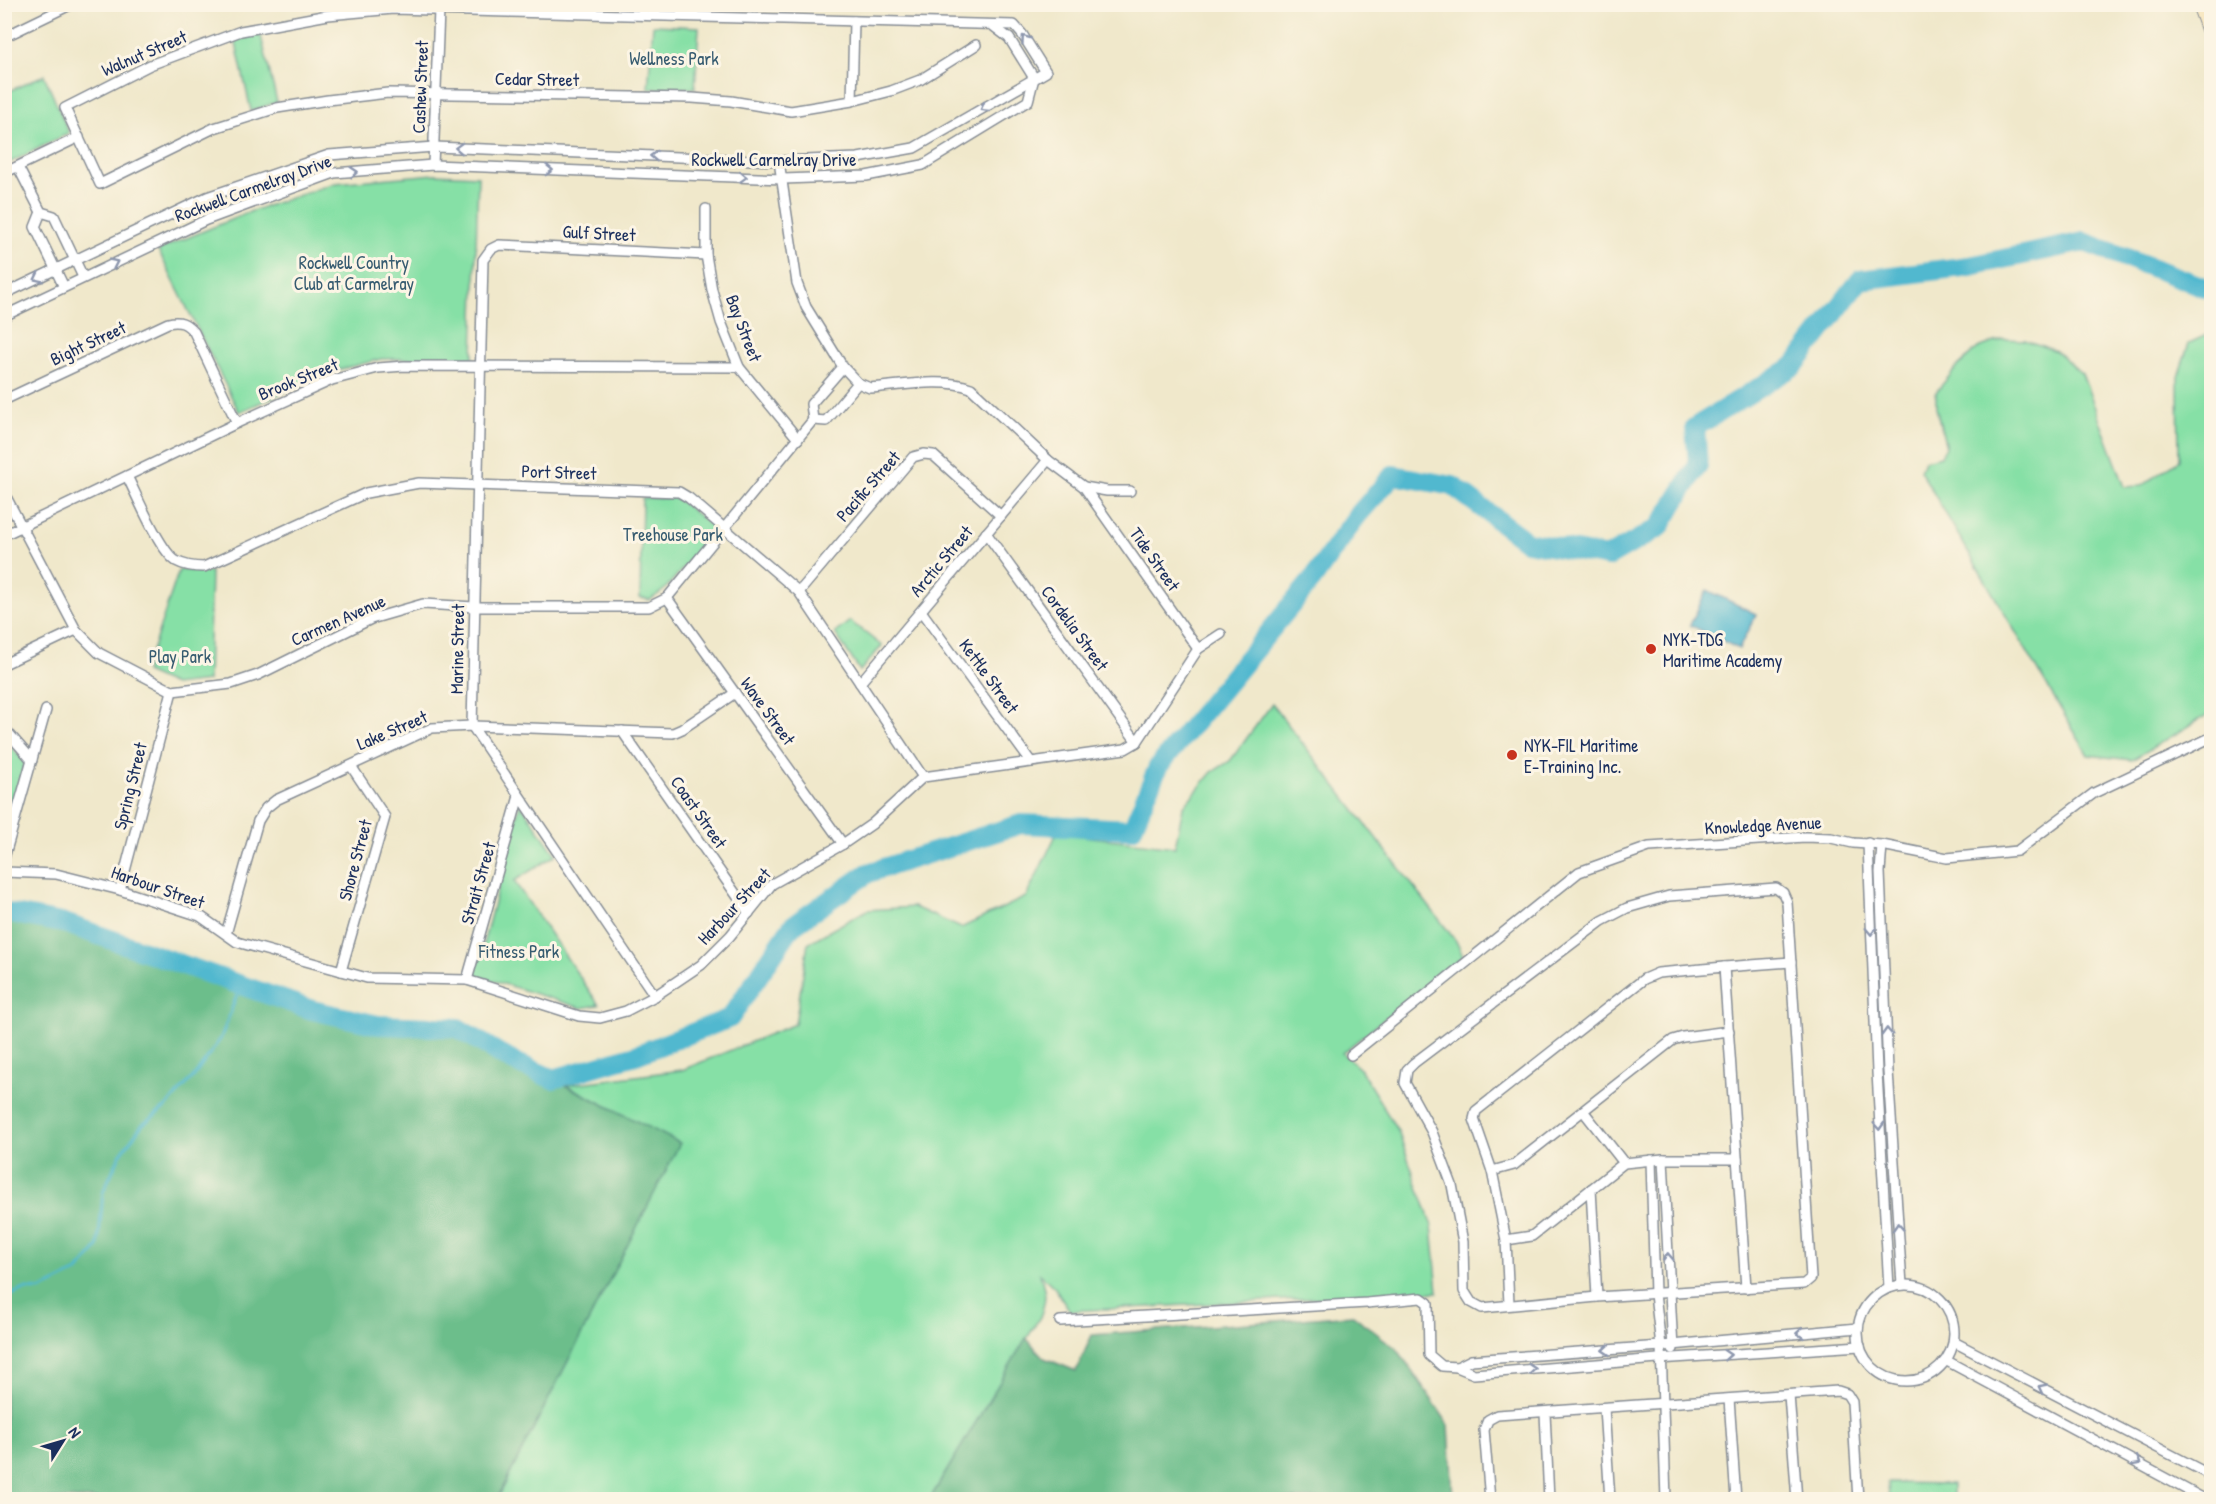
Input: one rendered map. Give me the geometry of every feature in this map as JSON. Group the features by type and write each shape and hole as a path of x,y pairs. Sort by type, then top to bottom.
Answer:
{"street":[{"path":"4,37 61,7 72,4"},
{"path":"2199,4 2211,40"},
{"name":"Walnut Street","path":"79,137 65,108 150,65 241,31 328,15 393,9 1014,25 1046,72 1034,78"},
{"name":"Cashew Street","path":"433,165 439,10"},
{"path":"852,101 854,21"},
{"path":"992,24 1009,38 1034,78"},
{"name":"Cedar Street","path":"79,137 100,184 214,129 277,108 388,93 436,93 731,100 791,111 852,101 891,91 920,80 976,45"},
{"name":"Rockwell Carmelray Drive","path":"4,294 215,194 329,155 434,147 779,161 858,158 914,148 1034,78"},
{"name":"Rockwell Carmelray Drive","path":"4,316 214,217 334,173 433,165 783,179 866,176 923,165 1028,101 1034,78"},
{"path":"4,173 79,137"},
{"path":"779,161 797,283 806,307 843,367 858,384 870,388 960,384 970,388 1048,460 1084,487 1107,491 1130,491"},
{"path":"18,167 41,212 36,227 64,287"},
{"name":"Bay Street","path":"706,210 706,255 718,311 739,367 798,439"},
{"path":"41,212 54,216 83,277"},
{"name":"Gulf Street","path":"491,249 500,245 706,255"},
{"name":"Marine Street","path":"472,726 483,260 491,249"},
{"name":"Bight Street","path":"4,400 168,323 177,321 187,324 194,332 237,423"},
{"name":"Brook Street","path":"4,535 332,380 378,368 739,367"},
{"path":"667,598 813,420 811,404 843,367"},
{"path":"813,420 826,421 858,384"},
{"name":"Pacific Street","path":"799,592 912,458 924,454 933,455 1001,516"},
{"name":"Arctic Street","path":"860,683 1048,460"},
{"name":"Port Street","path":"127,476 164,548 176,561 190,566 204,567 366,493 419,483 679,492 799,592 923,777"},
{"name":"Tide Street","path":"1084,487 1198,650"},
{"path":"4,494 75,630 99,653 172,691"},
{"name":"Cordelia Street","path":"986,533 1137,742"},
{"name":"Carmen Avenue","path":"172,691 231,684 258,675 371,619 423,604 474,607 648,607 667,598"},
{"name":"Wave Street","path":"667,598 843,844"},
{"name":"Kettle Street","path":"921,611 1031,762"},
{"path":"4,664 75,630"},
{"path":"923,777 1125,749 1137,742 1145,732 1198,650 1221,634"},
{"name":"Spring Street","path":"120,890 172,691"},
{"name":"Lake Street","path":"226,934 258,821 266,808 276,801 432,728 472,726 673,733 735,693"},
{"path":"4,858 46,710"},
{"path":"472,726 655,996"},
{"path":"4,728 32,760"},
{"name":"Coast Street","path":"622,731 749,912"},
{"name":"Knowledge Avenue","path":"1351,1054 1579,872 1649,848 1805,837 1882,845 1947,858 2017,851 2094,793 2211,737"},
{"name":"Shore Street","path":"341,971 385,817 351,766"},
{"name":"Harbour Street","path":"4,872 56,874 120,890 200,916 237,942 367,978 467,980 579,1016 600,1018 626,1011 655,996 701,965 730,936 772,884 843,844 886,812 923,777"},
{"name":"Strait Street","path":"467,980 519,796"},
{"path":"1868,843 1876,1072 1889,1288"},
{"path":"1882,845 1880,872 1888,1071 1902,1285"},
{"path":"1776,888 1787,902 1791,962 1811,1278 1804,1284 1597,1297 1482,1308 1471,1302 1464,1291 1463,1242 1452,1185 1432,1132 1406,1083 1407,1071 1414,1063 1602,921 1627,908 1650,900 1669,896 1776,888"},
{"path":"1509,1304 1506,1240 1492,1171 1474,1119 1476,1111 1644,980 1658,973 1791,962"},
{"path":"1724,967 1746,1288"},
{"path":"1492,1171 1514,1165 1673,1040 1730,1031"},
{"path":"1584,1112 1624,1163"},
{"path":"1506,1240 1532,1236 1624,1163 1663,1159 1737,1159"},
{"path":"1663,1159 1673,1358"},
{"path":"1651,1160 1655,1294 1661,1346 1666,1500"},
{"path":"1591,1189 1597,1297"},
{"path":"1902,1285 1919,1287 1935,1294 1947,1308 1954,1324 1954,1342 1947,1360 1934,1374 1917,1381 1899,1381 1882,1375 1868,1363 1860,1346 1858,1328 1863,1311 1874,1297 1889,1288 1902,1285"},
{"path":"1060,1321 1421,1298 1428,1303 1429,1355 1442,1366 1457,1367 1474,1374 1661,1358 1860,1346"},
{"path":"1457,1367 1470,1360 1858,1328"},
{"path":"1954,1342 2211,1476"},
{"path":"1947,1360 2206,1500"},
{"path":"1490,1500 1485,1430 1488,1420 1497,1415 1838,1390 1847,1394 1852,1402 1858,1500"},
{"path":"1789,1395 1797,1500"},
{"path":"1729,1399 1736,1500"},
{"path":"2060,1420 2070,1402"},
{"path":"1604,1408 1610,1500"},
{"path":"1545,1413 1549,1500"},
{"path":"2097,1440 2107,1421"}],"green space":[{"name":"Wellness Park","path":"653,25 699,27 695,88 648,89"},
{"path":"260,32 277,102 251,111 235,39"},
{"path":"44,75 69,133 5,165 5,93"},
{"name":"Rockwell Country Club at Carmelray","path":"435,174 478,176 473,358 381,359 330,372 239,412 158,250 252,211 335,183"},
{"path":"2211,333 2211,713 2132,760 2088,755 1920,470 1925,460 1941,456 1946,447 1936,408 1936,392 1957,367 1978,348 2003,339 2025,340 2056,351 2082,374 2125,487 2141,486 2179,460 2178,377 2189,343"},
{"name":"Treehouse Park","path":"642,498 676,498 717,530 664,590 650,600 640,598"},
{"name":"Play Park","path":"179,570 211,572 208,681 174,685 145,672"},
{"path":"850,621 882,646 860,671 835,633"},
{"path":"1272,704 1456,941 1463,956 1342,1053 1360,1069 1398,1131 1432,1226 1438,1292 1070,1311 1055,1288 1040,1274 1045,1296 1040,1317 930,1499 497,1500 679,1143 566,1085 682,1070 795,1024 808,943 867,910 914,907 961,928 1026,897 1057,833 1175,847 1183,807 1212,772 1230,761"},
{"path":"5,740 25,762 5,835"},
{"name":"Fitness Park","path":"520,803 556,855 514,881 599,1005 581,1008 475,975"},
{"path":"4,912 67,924 312,1010 378,1025 458,1028 510,1060 680,1143 497,1499 5,1499"},
{"path":"1353,1315 1398,1350 1449,1425 1453,1499 930,1499 1026,1338 1044,1358 1076,1371 1092,1335"},
{"path":"1888,1483 1953,1484 1953,1499 1889,1499"}],"water":[{"path":"1707,590 1756,614 1739,649 1690,625"}],"waterway":[{"path":"4,912 67,924 312,1010 378,1025 458,1028 510,1060 553,1079 636,1055 730,1018 792,926 868,873 1021,824 1132,829 1158,767 1312,580 1357,516 1393,475 1453,486 1527,542 1608,557 1660,527 1698,465 1695,427 1794,366 1860,280 1970,266 2084,242 2212,290"},
{"path":"4,1298 25,1289 40,1290 77,1272 98,1247 103,1192 120,1155 142,1125 166,1107 195,1075 221,1038 240,986"}],"place":[{"name":"NYK-TDG Maritime Academy","path":"1651,649"},
{"name":"NYK-FIL Maritime E-Training Inc.","path":"1512,755"}]}
